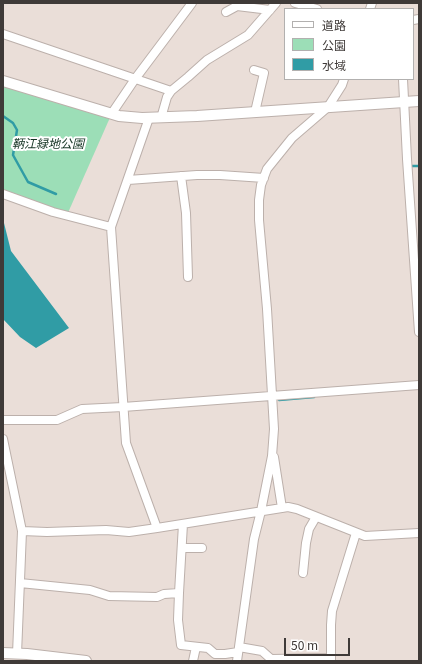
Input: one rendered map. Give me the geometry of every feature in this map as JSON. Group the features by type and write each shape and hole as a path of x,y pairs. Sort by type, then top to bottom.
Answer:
{"street":[{"path":"112,114 135,79 192,3"},
{"path":"161,118 170,91 207,60 248,35 276,3"},
{"path":"226,12 237,6 270,10"},
{"path":"299,6 311,8"},
{"path":"3,34 170,91"},
{"path":"254,70 264,73 255,112"},
{"path":"237,661 254,539 272,456 274,429 267,309 258,200 268,169 292,138 328,107 344,80"},
{"path":"403,80 407,167 419,332"},
{"path":"3,81 119,116 142,118 419,101"},
{"path":"149,118 111,226 126,443 157,528"},
{"path":"128,180 220,175 264,178"},
{"path":"181,176 186,214 188,277"},
{"path":"3,194 53,212 111,226"},
{"path":"3,420 57,420 82,409 419,385"},
{"path":"3,439 22,532 17,654"},
{"path":"273,448 282,508"},
{"path":"22,532 106,530 129,532 288,507 297,509 365,536 419,533"},
{"path":"303,573 309,529 316,517"},
{"path":"184,524 178,620 181,646 208,648 215,654 225,654 238,650 262,652 271,659 331,660 332,611 356,533"},
{"path":"182,548 202,548"},
{"path":"20,583 90,590 109,596 157,597 164,594 179,593"},
{"path":"193,661 196,647"},
{"path":"3,653 17,654 34,658 86,661"}],"green space":[{"name":"鞆江緑地公園","path":"3,81 112,113 67,215 3,194"}],"water":[{"path":"3,219 11,251 69,328 36,348 20,337 3,319"}],"waterway":[{"path":"3,116 13,123 17,130 13,155 28,182 56,194"},
{"path":"411,166 419,166"},
{"path":"279,400 314,397"}]}
